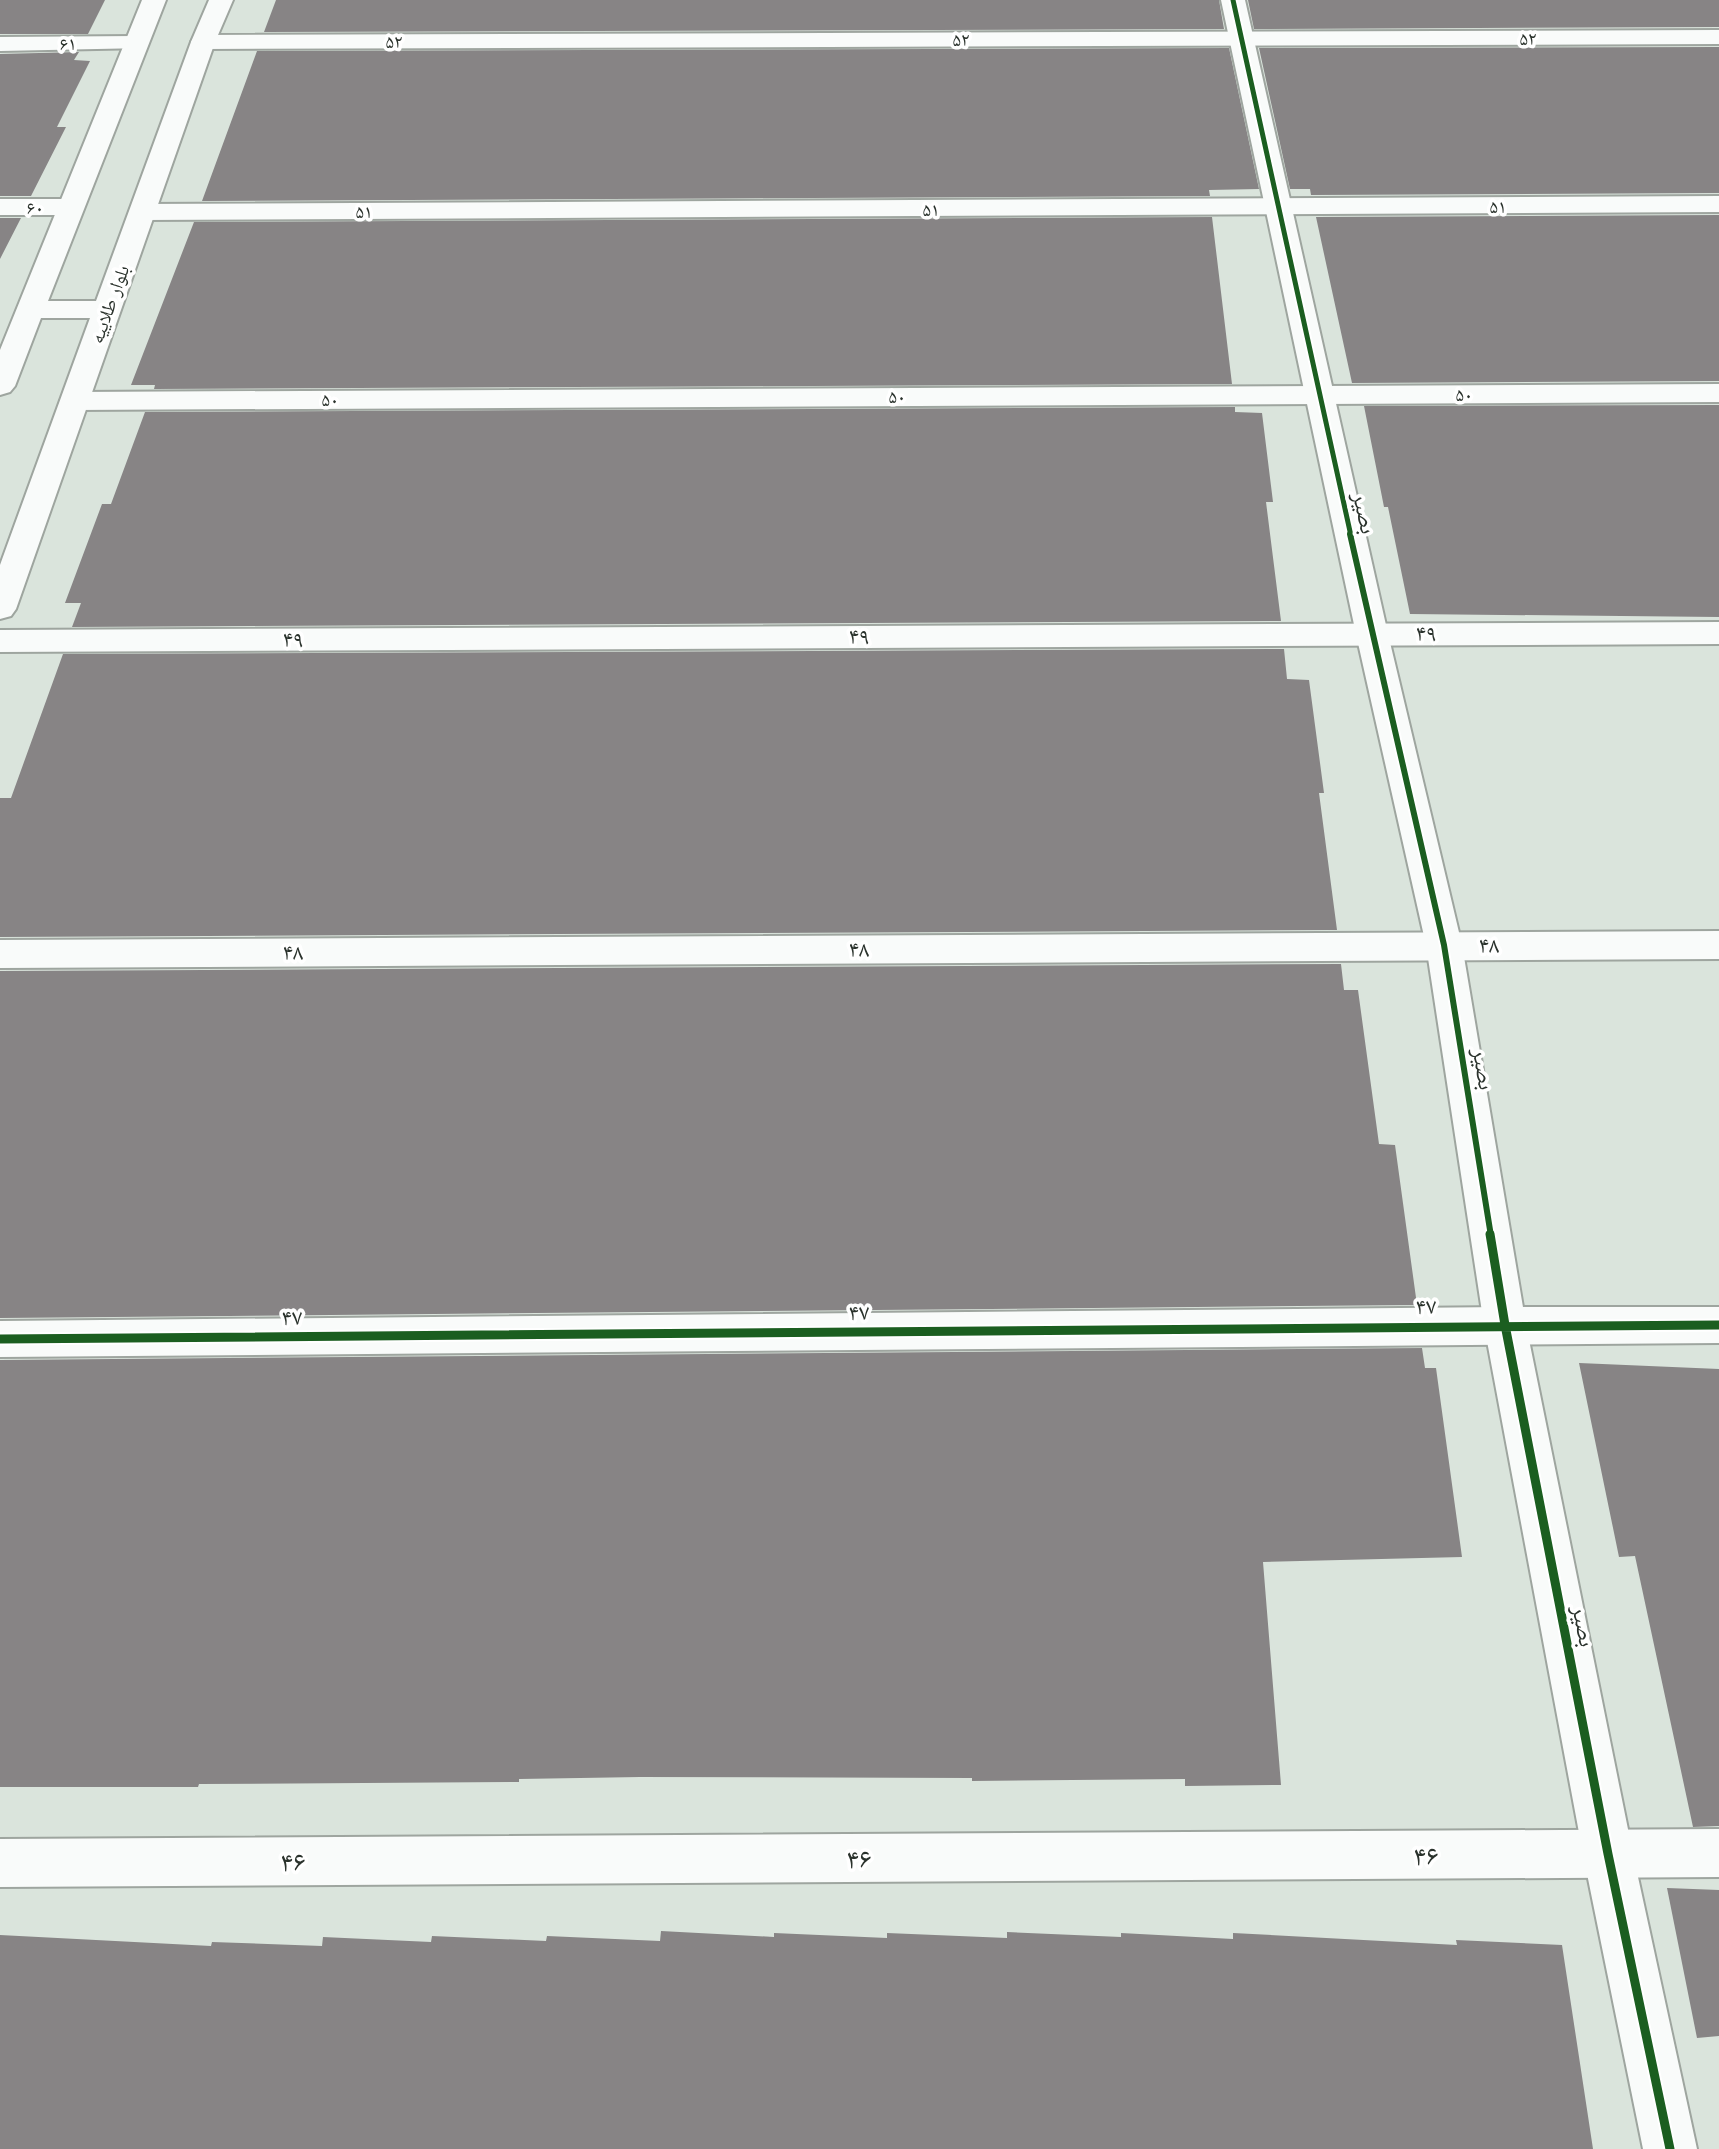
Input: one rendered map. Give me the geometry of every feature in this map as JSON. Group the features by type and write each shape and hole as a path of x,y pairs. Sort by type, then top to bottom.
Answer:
{"street":[{"path":"0,386 154,0"},
{"name":"بلوار طلاییه","path":"0,609 203,42 221,0"},
{"name":"بصیر","path":"1233,0 1372,634 1444,945 1506,1325 1608,1854 1670,2149"},
{"name":"۵۲","path":"203,42 1719,37"},
{"name":"۶۱","path":"0,44 136,43"},
{"name":"۵۱","path":"142,212 1719,204"},
{"name":"۶۰","path":"0,207 71,207"},
{"path":"30,310 107,309"},
{"name":"۵۰","path":"75,401 1719,393"},
{"name":"۴۹","path":"0,641 1719,633"},
{"name":"۴۸","path":"0,954 1719,945"},
{"name":"۴۷","path":"0,1339 1719,1325"},
{"name":"۴۶","path":"0,1863 1719,1853"}],"building":[{"path":"0,0 105,0 88,34 0,34"},
{"path":"276,0 1219,0 1224,29 264,32"},
{"path":"1248,0 1719,0 1719,27 1254,29"},
{"path":"1719,47 1719,193 1311,195 1310,189 1290,189 1259,48"},
{"path":"1229,48 1259,189 1209,190 1210,196 202,201 257,51"},
{"path":"79,52 74,60 90,61 57,127 66,127 31,196 0,196 0,54"},
{"path":"1719,215 1719,381 1352,383 1316,217"},
{"path":"1212,217 1232,384 154,389 155,385 131,385 194,222"},
{"path":"0,218 21,218 0,259"},
{"path":"1719,405 1719,617 1410,614 1388,507 1384,507 1364,406"},
{"path":"1235,407 1235,412 1262,413 1273,502 1266,502 1281,621 72,627 81,603 65,603 102,504 111,504 145,412"},
{"path":"1284,649 1287,679 1309,680 1324,793 1319,793 1337,930 0,937 0,798 11,798 63,654"},
{"path":"1341,964 1344,990 1358,990 1379,1144 1395,1145 1417,1305 0,1318 0,971"},
{"path":"1422,1348 1425,1368 1436,1368 1462,1557 1263,1562 1281,1785 1185,1786 1185,1779 972,1781 972,1778 640,1777 519,1779 519,1782 0,1787 0,1360"},
{"path":"1579,1363 1719,1369 1719,1826 1693,1827 1635,1556 1619,1557"},
{"path":"1667,1888 1719,1890 1719,2036 1697,2038"},
{"path":"661,1931 774,1937 774,1933 887,1938 887,1933 1007,1938 1007,1932 1121,1937 1121,1933 1233,1939 1233,1933 1457,1945 1456,1940 1562,1945 1593,2149 0,2149 0,1935 211,1946 212,1942 322,1946 323,1937 431,1942 432,1936 546,1941 547,1936 660,1941"}],"cycle path":[{"path":"1233,0 1372,634 1444,945 1505,1325 1608,1854 1670,2149"},
{"path":"0,1339 1719,1325"}]}
